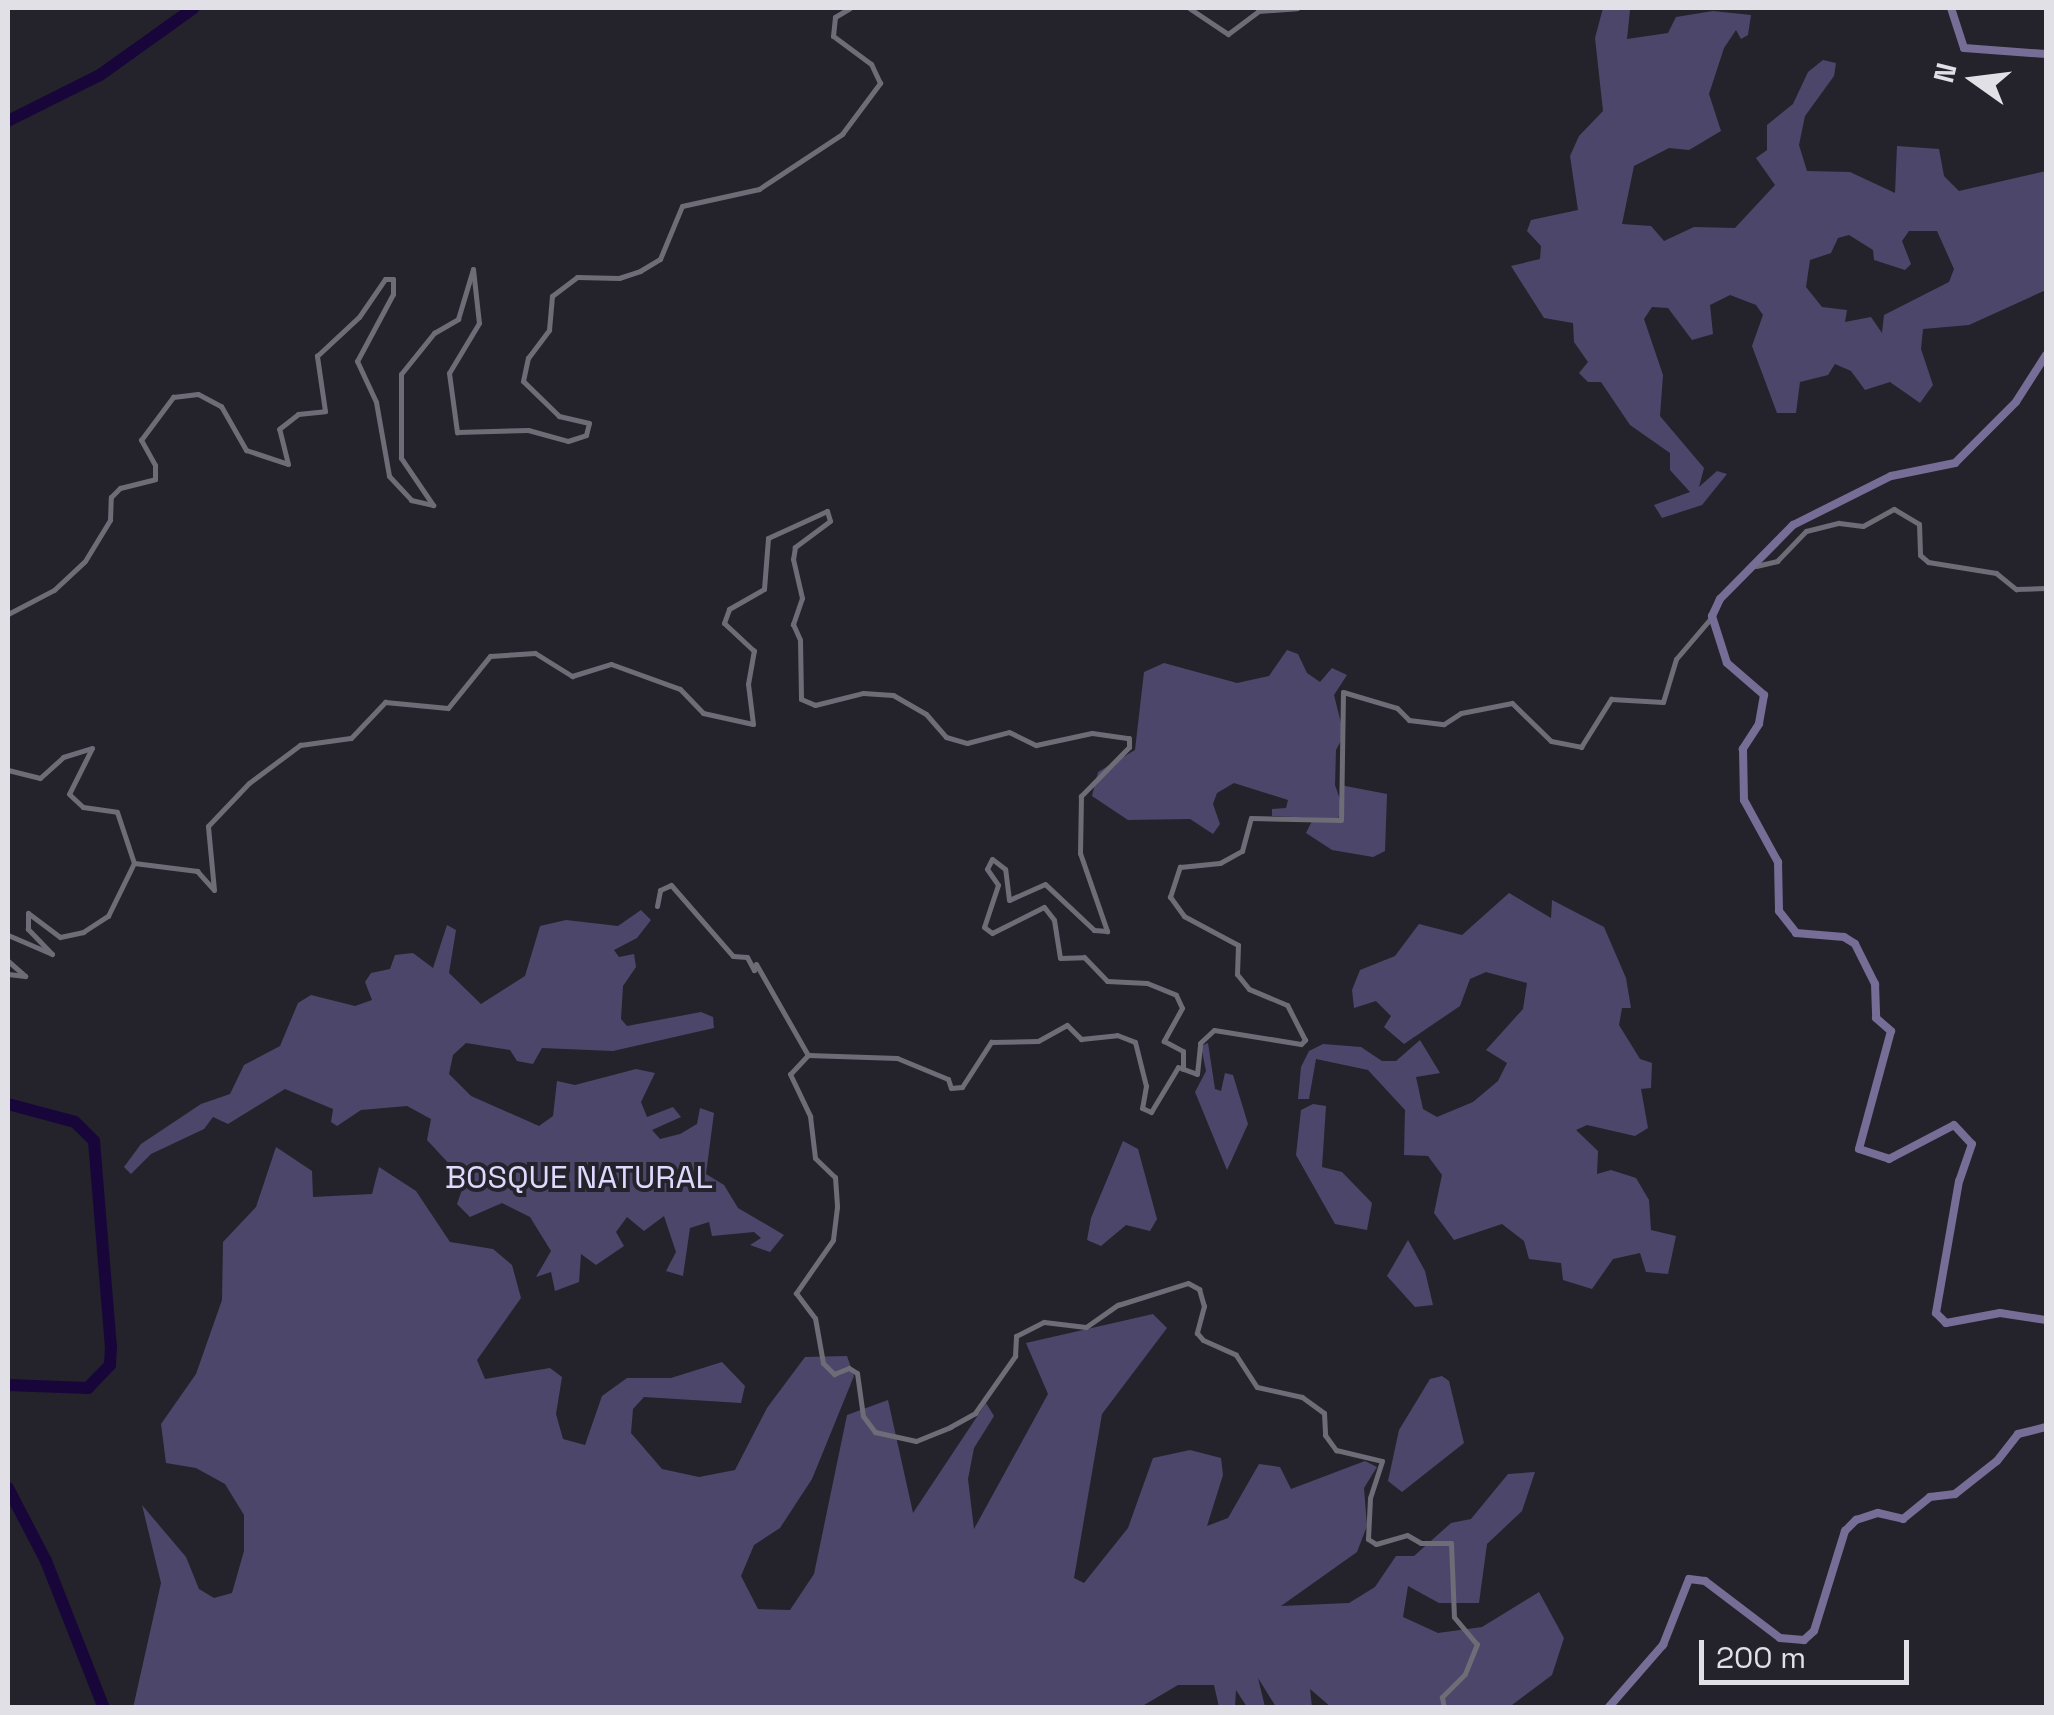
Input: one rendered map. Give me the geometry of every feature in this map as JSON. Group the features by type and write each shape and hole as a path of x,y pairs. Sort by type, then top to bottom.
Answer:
{"street":[{"path":"8,614 54,590 84,560 110,520 111,497 120,488 155,479 155,465 140,440 173,397 198,394 214,402 246,450 288,464 278,428 298,414 325,410 317,356 359,316 385,278 393,279 393,294 357,361 376,402 389,476 411,500 433,505 401,458 401,374 434,334 458,318 473,269 479,322 449,373 457,432 528,430 568,442 586,435 589,423 559,416 523,380 528,358 549,330 552,296 578,277 619,278 640,271 660,258 682,206 758,189 842,134 880,83 871,64 833,36 836,17 850,8"},
{"path":"1189,8 1228,34 1258,11 1296,8"},
{"path":"1950,8 1956,34 1972,52 2046,54"},
{"path":"1444,1708 1442,1697 1465,1674 1477,1644 1454,1616 1451,1543 1421,1543 1407,1535 1376,1544 1368,1540 1370,1498 1382,1461 1336,1450 1324,1435 1324,1413 1302,1396 1257,1387 1236,1355 1203,1340 1197,1332 1204,1306 1199,1288 1188,1283 1118,1305 1086,1326 1044,1322 1016,1336 1015,1356 975,1413 950,1428 916,1440 876,1432 863,1416 858,1373 849,1368 834,1374 822,1364 816,1318 796,1293 833,1240 837,1207 835,1177 815,1158 810,1116 790,1074 808,1055 897,1058 948,1079 951,1088 962,1086 991,1042 1038,1041 1067,1025 1081,1038 1117,1036 1135,1042 1146,1086 1142,1108 1151,1112 1178,1067 1197,1074 1200,1043 1214,1030 1301,1044 1304,1040 1287,1005 1249,990 1237,974 1238,945 1184,916 1170,897 1180,867 1220,863 1242,851 1250,818 1341,820 1343,692 1397,708 1410,720 1444,724 1461,713 1512,702 1551,740 1580,747 1612,700 1663,702 1676,659 1753,566 1794,525 1910,470 1954,463 2016,402 2046,355"},
{"path":"1753,566 1777,561 1806,532 1839,523 1863,526 1894,509 1919,524 1920,555 1928,562 1996,573 2016,589 2046,588"},
{"path":"134,863 198,871 214,890 208,826 249,783 300,745 351,738 384,702 448,708 490,656 535,653 572,676 611,664 680,689 703,713 754,724 748,684 754,651 724,623 729,609 764,589 768,538 827,510 830,522 795,547 793,559 802,598 793,624 800,640 801,699 815,705 862,693 893,695 926,714 946,737 967,744 1009,732 1036,745 1092,733 1129,738 1129,747 1082,796 1080,853 1106,931 1094,930 1045,884 1010,900 1005,869 992,858 987,869 998,885 984,927 992,933 1044,906 1054,920 1060,958 1084,958 1106,981 1147,983 1176,994 1182,1008 1164,1041 1182,1051 1183,1069"},
{"path":"1712,616 1727,663 1764,694 1759,724 1744,749 1744,800 1778,862 1779,911 1796,934 1844,937 1855,944 1875,984 1876,1018 1891,1031 1858,1149 1889,1159 1954,1125 1972,1144 1959,1181 1936,1314 1946,1323 2000,1313 2046,1320"},
{"path":"8,770 40,778 63,757 92,748 72,778 70,796 83,807 117,812 134,863 108,916 83,932 60,938 28,914 28,928 52,954 8,935"},
{"path":"656,906 660,890 671,885 733,956 746,957 754,970 756,964 808,1055"},
{"path":"8,961 25,976 8,974"},
{"path":"1608,1708 1663,1645 1689,1579 1705,1581 1780,1638 1804,1640 1814,1631 1828,1573 1856,1520 1878,1513 1903,1519 1916,1504 1955,1494 1987,1470 2018,1434 2046,1427"}],"green space":[{"path":"1603,8 1630,10 1627,39 1668,33 1676,17 1713,11 1751,15 1748,35 1741,39 1736,30 1724,48 1709,94 1721,131 1689,150 1669,148 1634,166 1622,224 1651,226 1664,241 1694,227 1735,228 1775,185 1756,158 1767,150 1767,125 1793,104 1808,72 1823,60 1836,63 1834,76 1805,116 1799,145 1807,171 1850,172 1895,193 1897,146 1939,149 1944,176 1959,191 2046,171 2046,290 1969,325 1923,329 1921,349 1933,385 1920,403 1890,382 1865,390 1851,371 1835,364 1828,375 1800,382 1796,413 1777,413 1752,346 1763,315 1756,305 1730,295 1710,305 1713,334 1692,340 1668,308 1652,307 1644,319 1663,375 1660,416 1704,468 1699,487 1717,471 1727,474 1702,505 1662,518 1654,505 1690,492 1670,470 1670,453 1630,425 1601,382 1588,382 1579,373 1588,362 1574,342 1573,323 1544,318 1511,266 1540,259 1541,246 1527,231 1531,220 1578,210 1570,156 1579,136 1603,111 1595,38","holes":["1909,231 1937,231 1954,269 1949,282 1884,315 1882,333 1871,317 1845,322 1847,310 1822,307 1806,287 1810,260 1831,253 1838,238 1849,235 1873,250 1874,260 1905,270 1911,264 1902,241"]},
{"path":"1287,650 1298,654 1307,673 1320,682 1332,668 1347,675 1334,695 1344,735 1336,750 1335,785 1342,805 1338,819 1272,816 1272,809 1286,808 1288,800 1234,783 1217,793 1213,804 1220,824 1213,834 1190,819 1128,820 1092,796 1098,772 1135,750 1144,672 1164,663 1237,683 1269,676"},
{"path":"1340,785 1387,794 1385,851 1373,857 1332,850 1306,833 1312,821 1344,822"},
{"path":"1509,893 1551,918 1552,900 1604,927 1626,978 1631,1008 1622,1008 1619,1025 1640,1059 1652,1063 1651,1088 1641,1089 1648,1128 1635,1136 1587,1125 1576,1130 1598,1151 1597,1174 1611,1170 1636,1178 1649,1200 1651,1230 1676,1236 1668,1274 1646,1272 1640,1253 1613,1259 1592,1289 1563,1280 1561,1263 1529,1259 1524,1241 1502,1224 1454,1240 1434,1213 1442,1175 1428,1156 1404,1155 1405,1110 1368,1070 1316,1059 1309,1099 1298,1099 1301,1067 1309,1051 1323,1044 1361,1047 1382,1061 1396,1061 1420,1040 1440,1073 1416,1077 1423,1109 1437,1117 1473,1102 1498,1081 1507,1063 1486,1050 1523,1009 1527,983 1486,972 1470,979 1460,1006 1404,1044 1384,1027 1391,1016 1376,1001 1354,1008 1352,990 1360,970 1395,956 1419,924 1462,935"},
{"name":"BOSQUE NATURAL","path":"641,910 651,920 637,938 614,950 619,957 634,954 636,967 623,986 621,1019 627,1026 701,1012 713,1017 714,1028 613,1051 542,1048 533,1064 517,1061 510,1050 466,1043 453,1055 449,1074 471,1096 539,1126 553,1116 557,1081 575,1085 636,1069 655,1073 641,1102 647,1117 673,1107 681,1117 652,1130 660,1139 680,1134 697,1124 700,1108 714,1113 706,1174 724,1185 738,1208 784,1235 770,1252 750,1245 761,1238 754,1232 712,1236 709,1222 690,1228 683,1276 666,1271 676,1252 664,1216 644,1231 627,1217 616,1232 624,1246 596,1265 581,1254 579,1282 555,1291 551,1272 536,1277 551,1251 530,1217 502,1203 470,1217 457,1204 465,1181 427,1140 431,1119 407,1106 361,1110 337,1126 331,1122 333,1109 285,1089 228,1124 213,1117 204,1129 151,1154 131,1174 124,1167 141,1144 201,1104 230,1094 244,1065 280,1046 298,1003 311,995 355,1006 372,1000 365,982 371,973 390,969 395,955 413,953 433,968 447,925 456,930 449,973 481,1004 525,976 540,926 566,920 618,926"},
{"path":"1208,1043 1215,1089 1221,1091 1225,1073 1233,1075 1248,1124 1227,1170 1195,1092 1206,1071 1201,1046"},
{"path":"1313,1104 1326,1106 1322,1167 1342,1172 1372,1203 1367,1230 1335,1224 1296,1155 1301,1110"},
{"path":"1123,1141 1138,1149 1157,1219 1150,1231 1126,1225 1101,1246 1087,1240 1091,1218"},
{"path":"276,1147 312,1171 313,1197 372,1194 379,1167 416,1191 450,1242 493,1249 512,1265 521,1298 477,1360 485,1379 550,1368 562,1377 556,1414 563,1439 585,1445 602,1396 627,1378 671,1378 722,1362 745,1386 741,1403 644,1397 633,1409 631,1433 662,1469 699,1477 735,1470 767,1408 805,1357 847,1356 854,1376 812,1479 780,1528 754,1545 741,1576 758,1609 790,1610 814,1574 847,1415 888,1400 913,1513 986,1403 994,1416 974,1448 968,1479 974,1529 1048,1394 1026,1343 1153,1314 1167,1328 1102,1414 1074,1578 1084,1583 1128,1528 1153,1458 1190,1450 1221,1458 1223,1475 1207,1526 1228,1518 1259,1464 1280,1467 1291,1489 1365,1461 1377,1467 1364,1488 1367,1526 1357,1552 1281,1606 1349,1603 1375,1587 1396,1556 1414,1556 1451,1523 1471,1519 1508,1474 1535,1472 1522,1511 1487,1544 1479,1603 1439,1603 1408,1586 1403,1617 1438,1633 1482,1627 1539,1592 1564,1638 1552,1675 1508,1708 1331,1707 1310,1689 1312,1707 1276,1707 1258,1678 1265,1707 1247,1707 1236,1690 1235,1707 1219,1707 1214,1685 1178,1685 1139,1708 133,1708 161,1583 142,1505 186,1557 199,1589 214,1598 232,1593 244,1551 244,1515 225,1484 196,1468 166,1463 161,1424 196,1374 222,1300 223,1242 256,1207"},
{"path":"1408,1240 1425,1271 1433,1305 1415,1307 1387,1276"},
{"path":"1442,1376 1449,1381 1464,1443 1402,1492 1388,1481 1399,1430 1430,1379"}],"waterway":[{"path":"8,121 100,75 194,8"},
{"path":"8,1104 75,1122 94,1141 111,1346 110,1365 88,1388 8,1385"},
{"path":"8,1488 46,1561 104,1708"}]}
